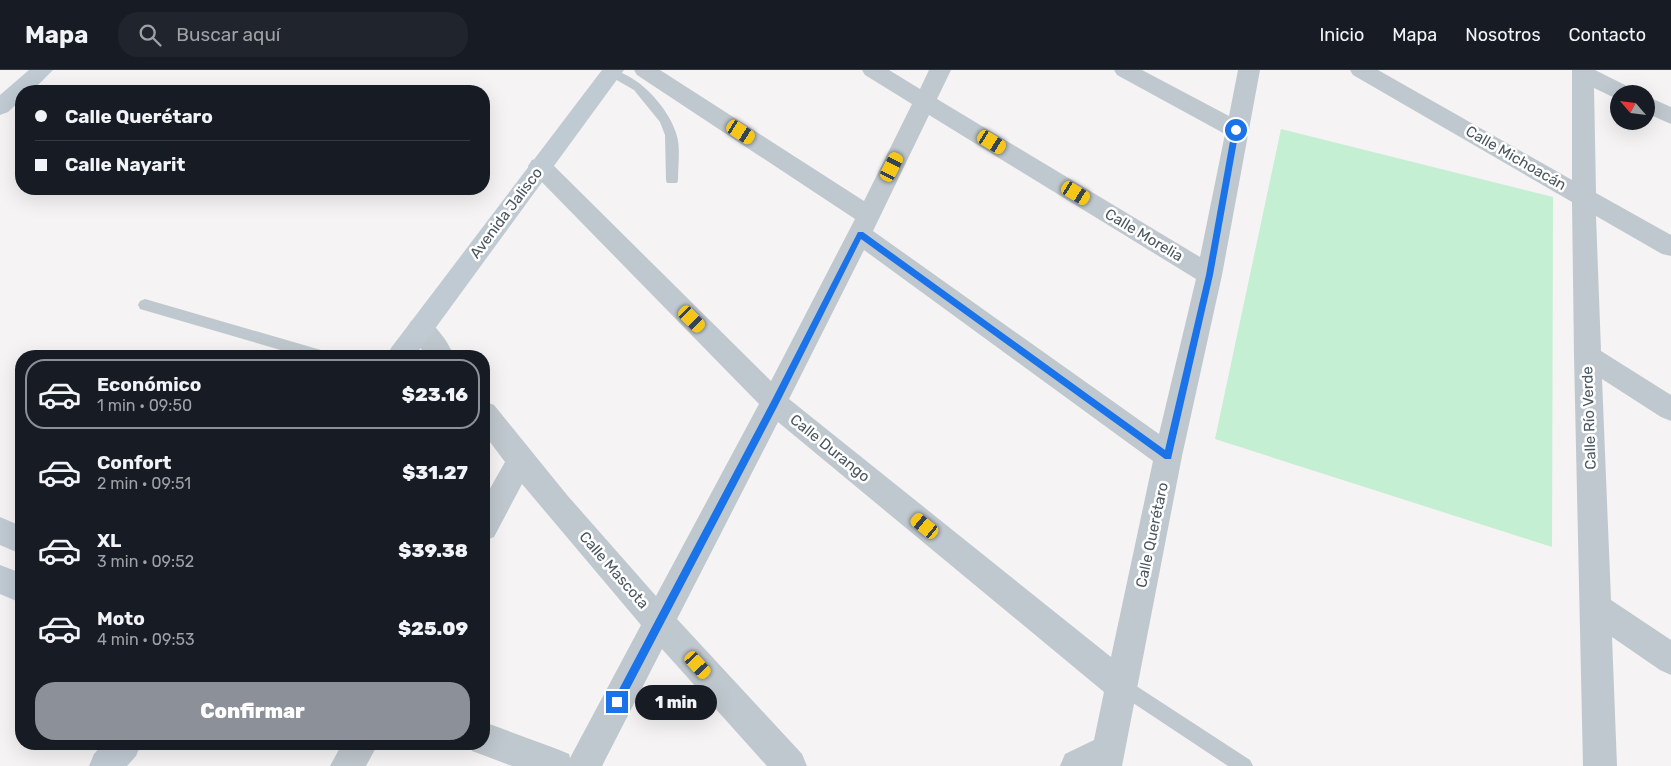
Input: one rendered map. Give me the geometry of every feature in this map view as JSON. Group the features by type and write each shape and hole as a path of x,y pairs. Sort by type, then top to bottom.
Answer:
{"main road":[{"path":"25,85 42,70"},
{"name":"Avenida Jalisco","path":"404,350 611,71"},
{"path":"0,107 15,94"},
{"path":"0,531 15,537"},
{"path":"0,580 15,586"},
{"path":"106,766 119,750"}],"street":[{"path":"645,70 864,225 1168,456"},
{"name":"Calle Morelia","path":"873,70 1209,275"},
{"path":"584,766 775,403 940,70"},
{"path":"1125,70 1236,130"},
{"name":"Calle Querétaro","path":"1107,758 1168,456 1209,275 1248,70"},
{"name":"Calle Michoacán","path":"1361,70 1671,247"},
{"path":"1583,72 1610,86"},
{"name":"Calle Río Verde","path":"1583,72 1583,196 1600,766"},
{"path":"1655,108 1671,116"},
{"name":"Calle Durango","path":"540,166 775,403 1121,686"},
{"path":"420,328 436,350"},
{"path":"1587,356 1671,410"},
{"name":"Calle Mascota","path":"490,421 520,461 659,622 790,766"},
{"path":"490,516 520,461"},
{"path":"1596,608 1671,659"},
{"path":"490,741 557,766"},
{"path":"347,766 357,750"},
{"path":"1077,766 1107,758"}],"lane":[{"path":"611,71 638,87 665,120 671,135 672,180"},
{"path":"145,306 300,350"},
{"path":"1121,686 1244,766"}],"green space":[{"path":"1281,129 1553,197 1552,547 1215,439"}],"route":[{"path":"617,702 775,403 860,234 1168,456 1209,275 1236,130"}]}
